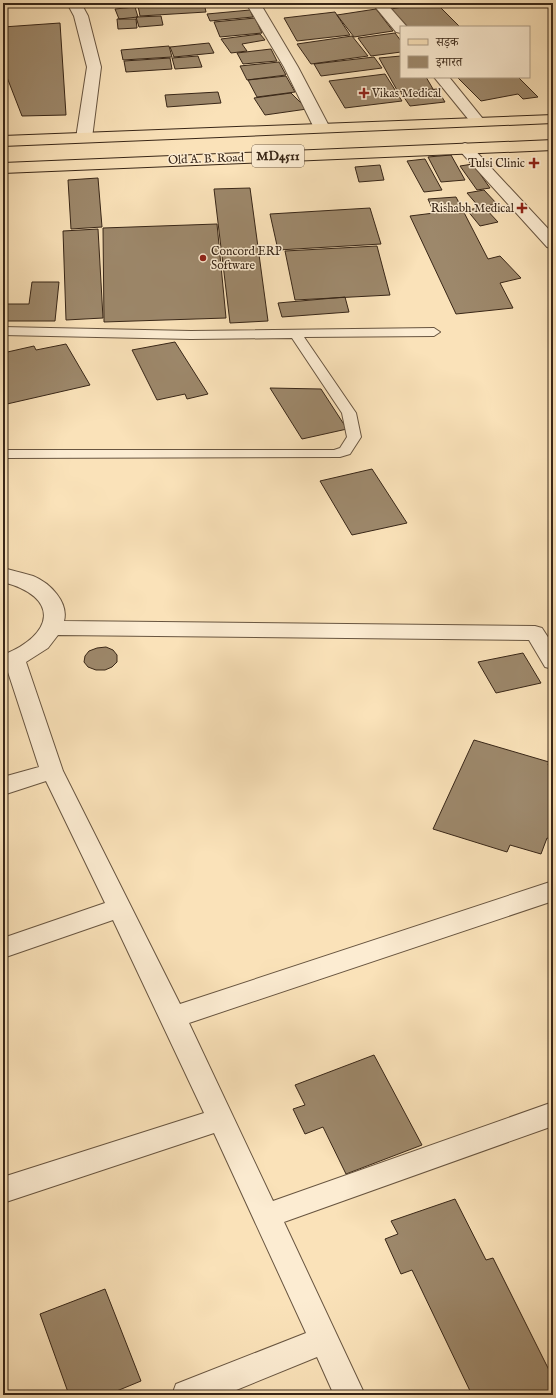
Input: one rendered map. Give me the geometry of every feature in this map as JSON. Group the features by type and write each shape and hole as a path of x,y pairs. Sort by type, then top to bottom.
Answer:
{"main road":[{"name":"Old A. B. Road","path":"3,141 553,118"},
{"name":"Old A. B. Road","path":"3,168 553,145"}],"street":[{"path":"74,3 81,16 94,67 84,138"},
{"path":"253,3 291,66 322,128"},
{"path":"379,3 400,28"},
{"path":"442,78 478,122"},
{"path":"465,148 553,244"},
{"path":"3,575 17,577 33,583 45,592 53,603 55,615 53,628 45,641 31,652 9,662 52,771 173,1017 350,1395"},
{"path":"53,628 544,633 553,662"},
{"path":"3,786 52,771"},
{"path":"173,1017 553,891"},
{"path":"3,948 119,908"},
{"path":"266,1216 553,1114"},
{"path":"3,1190 221,1119"},
{"path":"186,1395 324,1340"}],"lane":[{"path":"3,331 191,335 434,332"},
{"path":"3,454 115,452 334,454 345,451 354,437 349,413 295,333"}],"building":[{"path":"204,3 206,12 140,16 138,6"},
{"path":"279,3 318,3 281,7"},
{"path":"426,3 436,3 459,26 407,26 391,9"},
{"path":"135,7 138,17 119,19 115,9"},
{"path":"376,9 393,31 354,37 337,15"},
{"path":"250,10 253,17 210,21 207,14"},
{"path":"335,12 350,35 297,41 284,18"},
{"path":"161,16 163,25 139,27 136,17"},
{"path":"255,18 262,33 220,37 214,22"},
{"path":"117,19 136,19 137,28 118,29"},
{"path":"60,23 66,115 22,116 3,67 3,27"},
{"path":"395,33 400,40 400,52 371,56 358,38"},
{"path":"260,34 265,40 242,44 247,51 231,53 221,39"},
{"path":"352,36 368,56 311,64 297,44"},
{"path":"209,43 214,53 174,57 170,47"},
{"path":"169,46 172,57 123,60 121,50"},
{"path":"271,49 277,61 243,64 237,53"},
{"path":"198,56 202,67 175,69 172,58"},
{"path":"400,56 400,78 427,78 433,89 398,92 379,58"},
{"path":"374,57 382,68 321,76 314,64"},
{"path":"170,58 172,69 126,72 124,61"},
{"path":"279,62 286,75 247,80 240,66"},
{"path":"385,74 402,101 345,108 329,81"},
{"path":"286,76 295,92 257,97 248,80"},
{"path":"458,78 519,78 538,97 523,99 518,94 481,101"},
{"path":"437,89 445,102 410,106 401,93"},
{"path":"218,92 221,103 167,107 165,95"},
{"path":"291,93 307,109 265,115 254,98"},
{"path":"451,155 465,180 441,182 428,157"},
{"path":"425,159 442,190 424,192 407,161"},
{"path":"473,164 490,188 477,190 460,166"},
{"path":"380,165 384,180 359,182 355,167"},
{"path":"98,178 102,227 71,229 68,180"},
{"path":"250,188 268,321 230,323 214,189"},
{"path":"484,190 497,204 479,207 467,193"},
{"path":"456,197 488,259 500,256 521,278 500,283 513,308 456,314 410,216 434,213 428,199"},
{"path":"484,207 498,222 480,226 467,210"},
{"path":"370,208 381,244 278,250 270,214"},
{"path":"217,224 226,318 104,322 103,228"},
{"path":"98,229 103,318 66,320 63,231"},
{"path":"377,246 390,295 295,300 285,251"},
{"path":"32,282 59,282 55,321 3,321 3,304 29,304"},
{"path":"345,297 349,312 282,317 278,303"},
{"path":"175,342 208,394 187,399 185,394 157,400 132,350"},
{"path":"66,344 90,385 7,404 3,397 3,353 34,346 36,350"},
{"path":"270,388 321,389 347,429 302,439"},
{"path":"372,469 407,523 352,535 320,481"},
{"path":"106,647 113,650 117,655 117,662 112,667 105,670 96,670 88,667 84,662 85,656 89,651"},
{"path":"523,653 541,683 496,693 478,662"},
{"path":"474,740 549,762 548,765 553,767 553,840 547,838 541,854 510,845 507,852 433,829"},
{"path":"374,1055 422,1145 346,1174 323,1127 305,1134 293,1109 305,1105 295,1085"},
{"path":"455,1199 486,1260 493,1258 553,1378 553,1395 472,1395 412,1270 401,1274 385,1239 398,1234 391,1221"},
{"path":"105,1289 141,1381 107,1395 69,1395 40,1314"}],"place":[{"name":"Vikas Medical","path":"364,93"},
{"name":"Tulsi Clinic","path":"534,163"},
{"name":"Rishabh Medical","path":"522,208"},
{"name":"Concord ERP Software","path":"203,258"}]}
